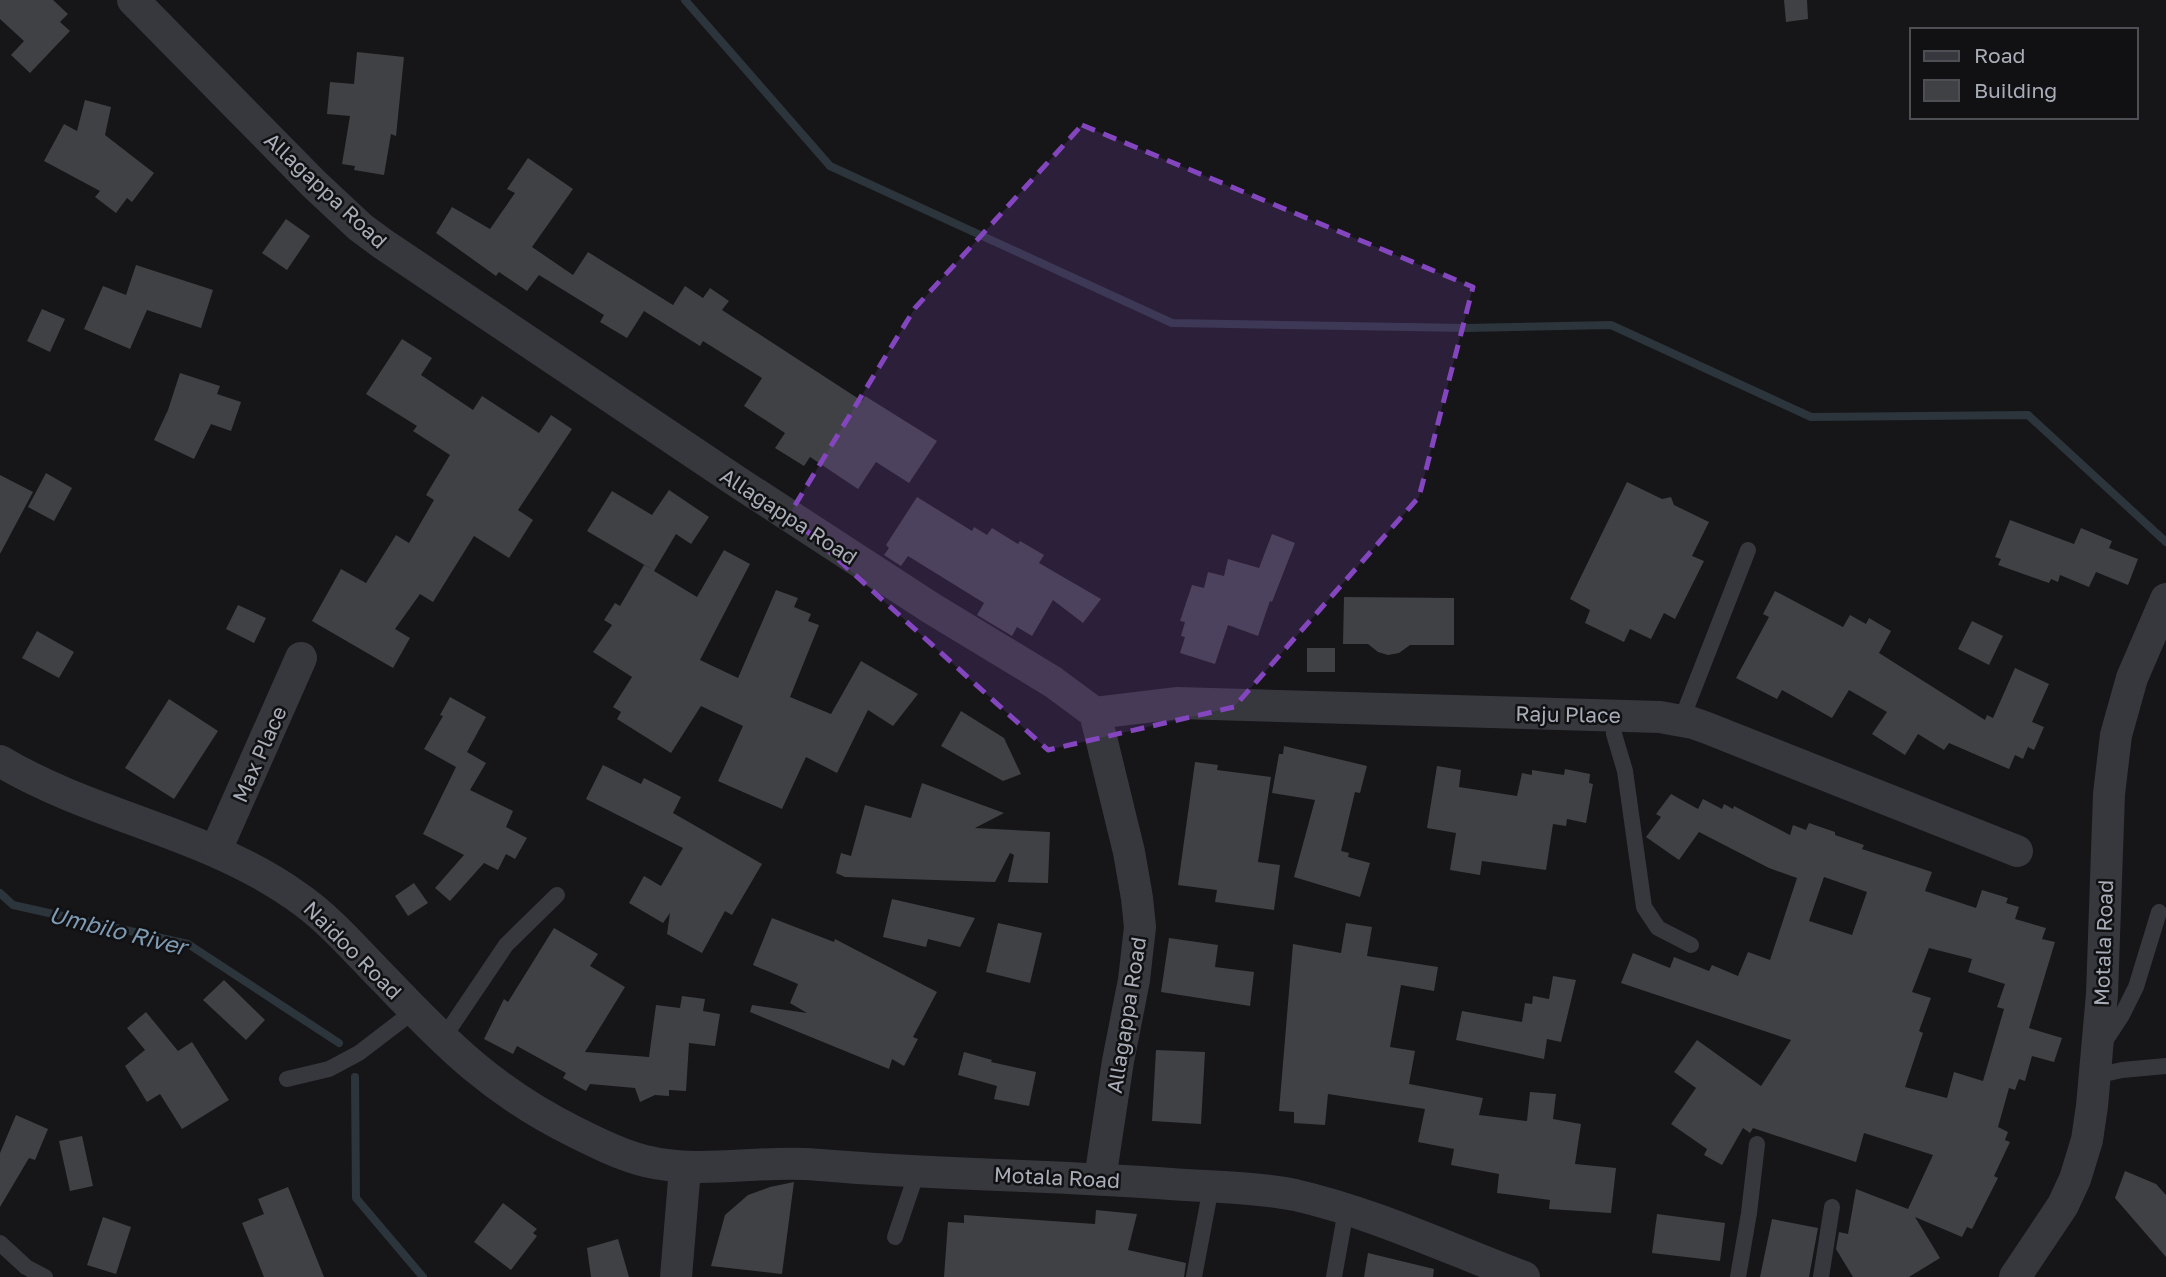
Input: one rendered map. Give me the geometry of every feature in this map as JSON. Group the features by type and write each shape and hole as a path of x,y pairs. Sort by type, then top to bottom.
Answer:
{"street":[{"name":"Allagappa Road","path":"134,0 314,184 383,244 736,481 931,608 1043,675 1095,713 1129,852 1138,898 1140,927 1134,980 1100,1178"},
{"name":"Motala Road","path":"2015,1277 2053,1222 2075,1179 2087,1140 2102,994 2109,794 2116,735 2132,678 2166,599"},
{"name":"Max Place","path":"216,850 301,658"},
{"name":"Raju Place","path":"1095,713 1178,704 1660,717 1700,726 2017,852"},
{"name":"Naidoo Road","path":"0,761 25,776 94,805 216,850 255,870 297,896 324,918 442,1040 514,1099 590,1140 642,1160 685,1168"},
{"name":"Motala Road","path":"685,1168 801,1163 917,1172 1100,1178 1285,1194 1394,1226 1469,1267 1524,1277"},
{"path":"676,1277 685,1168"}],"lane":[{"path":"1681,721 1748,550"},
{"path":"1613,714 1614,734 1625,771 1644,907 1658,928 1691,945"},
{"path":"442,1040 506,945 557,895"},
{"path":"2159,912 2136,987 2096,1064 2123,1070 2166,1066"},
{"path":"287,1079 329,1069 359,1053 414,1012"},
{"path":"1738,1277 1749,1213 1756,1144"},
{"path":"895,1237 917,1172"},
{"path":"1194,1277 1211,1187"},
{"path":"1821,1277 1832,1207"},
{"path":"1334,1277 1346,1210"},
{"path":"0,1244 26,1267 45,1277"}],"highlighted area":[{"path":"1082,125 1473,287 1419,497 1234,707 1048,750 789,515 915,308"}],"building":[{"path":"0,0 53,0 68,14 60,22 70,31 30,73 11,55 24,41 0,19"},
{"path":"1784,0 1807,0 1808,19 1786,22"},
{"path":"357,52 404,57 396,136 391,134 384,175 354,170 355,166 342,164 350,116 327,114 330,82 354,84"},
{"path":"85,100 111,107 105,135 154,173 132,202 127,198 116,213 95,197 100,191 44,161 64,124 77,131"},
{"path":"528,158 573,189 532,247 573,275 588,252 673,305 685,286 703,298 710,288 729,301 722,310 862,401 865,396 937,441 909,483 876,462 858,489 810,457 804,466 775,448 785,433 744,406 762,378 703,341 700,346 644,311 627,338 600,322 604,315 539,275 527,291 499,272 496,276 436,233 452,207 490,229 515,193 507,189"},
{"path":"286,219 310,236 287,270 262,253"},
{"path":"136,265 213,290 201,328 147,310 130,349 84,329 103,286 126,295"},
{"path":"42,309 65,319 50,352 27,341"},
{"path":"402,339 432,358 421,375 473,410 482,396 539,433 551,415 572,429 518,510 533,520 509,558 474,536 433,602 420,594 395,629 410,638 393,668 312,621 341,569 366,583 396,535 409,543 434,500 426,495 450,455 413,431 417,426 366,394"},
{"path":"180,373 220,386 217,394 241,402 231,431 211,424 194,459 154,440 168,410"},
{"path":"46,473 72,488 54,521 28,507"},
{"path":"0,475 33,492 0,554"},
{"path":"1627,482 1662,499 1671,497 1674,505 1709,522 1692,556 1704,561 1675,619 1664,613 1651,639 1630,629 1624,642 1585,623 1590,610 1570,599"},
{"path":"669,490 709,517 691,544 676,534 654,571 697,597 724,550 750,564 700,660 738,678 776,590 798,598 794,607 811,614 808,621 819,625 790,697 831,714 861,661 918,694 893,726 868,710 837,773 806,757 782,809 718,781 743,726 701,706 671,753 617,719 621,712 613,707 632,677 593,652 612,625 604,620 615,603 620,606 644,565 653,570 587,531 612,491 652,515"},
{"path":"917,497 972,531 974,527 987,535 992,528 1018,544 1020,541 1044,555 1039,563 1101,599 1083,623 1053,600 1032,636 1017,627 1012,636 977,615 984,603 908,556 901,566 884,555 889,548 886,545"},
{"path":"2010,520 2074,544 2081,528 2112,541 2109,548 2138,559 2128,585 2096,572 2089,587 2060,575 2058,582 2051,579 2049,583 1998,565 2001,559 1995,557"},
{"path":"1272,534 1295,543 1258,636 1228,625 1215,664 1180,653 1185,637 1181,636 1185,622 1180,621 1192,585 1204,588 1208,572 1224,576 1228,559 1259,568"},
{"path":"1775,591 1843,627 1850,615 1866,624 1869,618 1891,631 1879,653 1985,720 1987,715 1993,718 2015,668 2049,684 2032,722 2044,727 2034,750 2028,747 2023,759 2015,755 2009,769 1949,743 1944,750 1918,734 1905,755 1872,734 1887,712 1849,690 1832,718 1782,690 1777,699 1736,678 1769,617 1763,614"},
{"path":"1344,597 1454,598 1454,645 1410,645 1399,653 1388,655 1378,652 1368,644 1343,644"},
{"path":"238,605 266,618 254,643 226,629"},
{"path":"1972,621 2003,636 1989,665 1958,649"},
{"path":"37,631 74,652 59,678 22,658"},
{"path":"1307,648 1335,648 1335,672 1307,672"},
{"path":"450,697 486,717 467,752 486,763 470,790 513,811 506,827 527,838 515,859 506,854 498,870 484,863 450,901 435,888 464,855 423,834 456,767 424,749 443,716 440,715"},
{"path":"169,699 218,731 174,799 125,768"},
{"path":"961,711 1004,738 1021,774 1003,781 941,746"},
{"path":"1284,746 1367,766 1360,793 1355,792 1341,851 1349,853 1348,857 1370,863 1360,897 1294,877 1315,800 1272,793 1279,754 1283,754"},
{"path":"1195,762 1218,765 1217,770 1271,777 1258,862 1280,865 1274,910 1215,902 1217,890 1178,885"},
{"path":"603,765 641,784 644,778 681,797 673,813 762,864 732,915 725,911 702,953 667,934 670,913 663,923 629,903 644,876 661,886 683,848 586,799"},
{"path":"1437,766 1461,770 1459,787 1517,796 1522,773 1532,775 1532,770 1564,775 1565,769 1590,774 1589,783 1593,784 1586,823 1567,819 1566,826 1553,824 1546,870 1482,861 1480,875 1450,870 1456,833 1427,828"},
{"path":"922,783 1004,813 975,828 1050,832 1048,883 1008,882 1014,855 1010,853 995,882 845,877 836,873 841,853 851,856 865,805 911,818"},
{"path":"1671,794 1698,809 1703,799 1722,809 1724,804 1733,809 1734,806 1790,835 1793,825 1806,830 1809,823 1864,845 1862,849 1932,872 1925,891 1976,908 1982,890 2008,898 2006,903 2019,907 2015,919 2046,928 2042,939 2055,942 2029,1028 2062,1038 2054,1062 2032,1056 2025,1081 2019,1079 2015,1090 2009,1088 1998,1127 2008,1132 2005,1140 2010,1142 1994,1176 1998,1178 1972,1229 1967,1227 1962,1237 1915,1217 1940,1258 1909,1277 1853,1277 1836,1249 1839,1232 1848,1234 1856,1189 1908,1209 1933,1155 1864,1133 1856,1162 1753,1128 1750,1133 1743,1128 1722,1165 1704,1155 1707,1149 1671,1124 1696,1088 1674,1072 1697,1040 1761,1086 1791,1040 1621,983 1633,953 1670,968 1674,957 1709,971 1712,965 1738,976 1748,952 1770,960 1797,878 1769,868 1699,832 1679,860 1646,837 1661,817 1656,814","holes":["1824,877 1867,892 1852,935 1809,921","1929,948 1972,959 1968,972 2005,984 1997,1007 2004,1009 1983,1081 1954,1072 1947,1098 1905,1087 1923,1033 1919,1031 1931,998 1912,992"]},
{"path":"414,883 428,903 408,916 395,896"},
{"path":"892,899 975,918 960,947 928,939 926,947 883,937"},
{"path":"772,918 834,942 835,939 937,992 913,1037 918,1039 904,1066 892,1059 889,1069 750,1012 752,1005 807,1013 790,1003 798,984 753,965"},
{"path":"998,923 1042,933 1030,983 986,972"},
{"path":"1346,923 1372,927 1367,956 1438,967 1434,991 1401,985 1390,1047 1415,1051 1409,1084 1483,1098 1479,1115 1527,1121 1530,1092 1556,1094 1553,1119 1581,1124 1575,1164 1616,1168 1611,1213 1549,1209 1550,1200 1497,1193 1499,1174 1451,1165 1454,1149 1418,1142 1425,1109 1328,1094 1325,1125 1294,1123 1294,1112 1279,1111 1293,944 1341,953"},
{"path":"554,928 598,954 590,966 625,987 585,1052 649,1057 656,1005 680,1008 682,996 705,999 703,1011 720,1014 715,1046 689,1043 686,1091 669,1090 669,1096 655,1095 640,1102 635,1088 590,1084 586,1091 563,1078 566,1073 517,1046 513,1054 484,1039 504,999 508,1002"},
{"path":"1169,938 1218,945 1215,967 1254,972 1250,1006 1161,992"},
{"path":"1553,976 1576,980 1561,1042 1547,1039 1544,1059 1456,1040 1462,1011 1522,1022 1525,1003 1532,1004 1533,996 1549,999"},
{"path":"224,980 265,1020 246,1040 203,1000"},
{"path":"146,1012 178,1051 192,1042 229,1100 182,1129 160,1094 147,1102 125,1066 145,1050 127,1028"},
{"path":"1156,1050 1205,1052 1201,1124 1152,1121"},
{"path":"964,1052 992,1060 991,1062 1036,1072 1029,1106 994,1099 997,1086 958,1075"},
{"path":"16,1115 48,1129 35,1160 29,1158 0,1207 0,1153"},
{"path":"82,1136 93,1186 70,1191 59,1141"},
{"path":"2125,1171 2156,1184 2166,1195 2166,1257 2115,1198"},
{"path":"794,1182 782,1274 711,1266 725,1215 748,1195"},
{"path":"288,1187 324,1277 264,1277 242,1223 264,1214 258,1199"},
{"path":"503,1203 537,1229 533,1233 537,1236 511,1270 474,1242"},
{"path":"1096,1210 1137,1214 1128,1250 1186,1263 1184,1277 944,1277 948,1222 964,1223 964,1215 1095,1224"},
{"path":"1657,1214 1725,1223 1720,1261 1652,1253"},
{"path":"103,1217 131,1227 116,1274 87,1265"},
{"path":"1772,1219 1818,1228 1809,1277 1760,1277"},
{"path":"618,1239 629,1277 591,1277 587,1248"},
{"path":"1368,1253 1434,1269 1433,1277 1364,1277"}],"waterway":[{"path":"685,0 830,166 1172,323 1466,328 1611,325 1811,417 2028,415 2166,542"},
{"name":"Umbilo River","path":"0,893 13,905 188,944 339,1043"},
{"name":"Umbilo River","path":"355,1077 356,1198 423,1277"}]}
